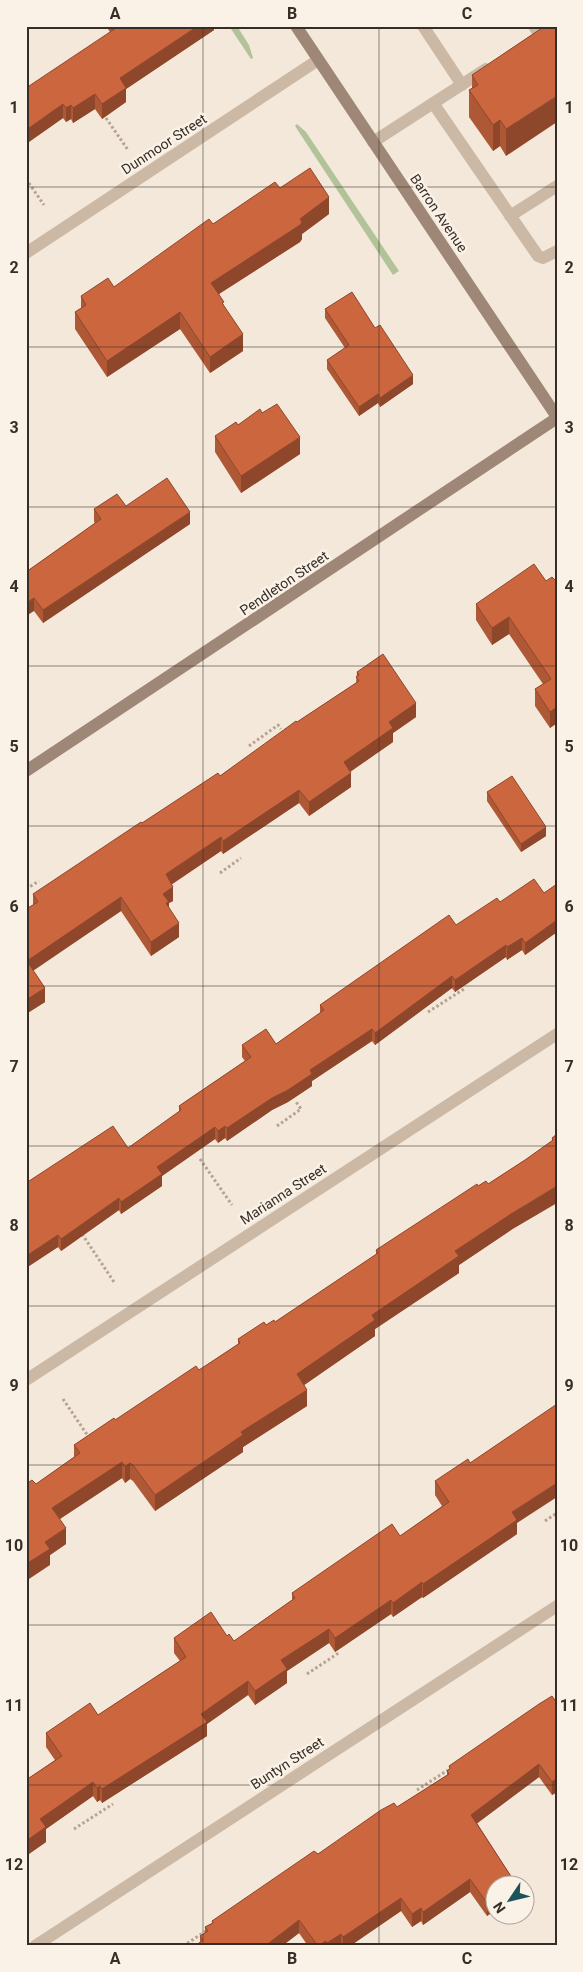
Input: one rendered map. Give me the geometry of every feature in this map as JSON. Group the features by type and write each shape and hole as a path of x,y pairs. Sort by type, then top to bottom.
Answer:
{"main road":[{"name":"Barron Avenue","path":"296,26 557,418"},
{"name":"Pendleton Street","path":"26,770 557,418"}],"street":[{"path":"423,26 462,85"},
{"path":"535,33 550,26"},
{"path":"373,142 500,59"},
{"name":"Dunmoor Street","path":"26,253 318,60"},
{"path":"433,103 538,256 543,258 557,251"},
{"path":"510,216 557,186"},
{"name":"Marianna Street","path":"26,1380 557,1034"},
{"name":"Buntyn Street","path":"35,1946 557,1606"}],"path":[{"path":"106,118 128,150"},
{"path":"26,179 44,205"},
{"path":"249,746 278,725 281,729"},
{"path":"220,873 241,858"},
{"path":"26,889 39,881"},
{"path":"428,1012 464,989"},
{"path":"277,1126 301,1110 296,1102"},
{"path":"200,1159 232,1205"},
{"path":"82,1234 114,1282"},
{"path":"64,1399 90,1439"},
{"path":"545,1522 557,1513"},
{"path":"307,1674 340,1652"},
{"path":"417,1790 448,1770"},
{"path":"74,1829 113,1804"},
{"path":"183,1946 206,1931"}],"green space":[{"path":"229,26 237,26 249,45 253,58 251,59"},
{"path":"297,124 306,132 399,271 393,275 295,126"}],"building":[{"path":"116,26 198,26 120,78 126,88 102,104 95,94 73,108 71,105 66,108 63,104 26,130 26,88 116,28"},
{"path":"545,26 557,26 557,96 506,129 500,120 493,125 469,90 478,85 472,75"},
{"path":"310,168 329,197 300,219 302,222 300,225 211,283 243,334 210,357 180,312 107,361 75,312 86,305 81,296 108,278 114,287 209,219 213,224 275,182 280,188"},
{"path":"352,292 375,328 380,325 413,375 380,398 378,394 359,407 327,360 349,345 325,309"},
{"path":"277,404 300,437 241,476 215,436 236,422 238,425 260,409 262,413"},
{"path":"167,478 190,512 43,610 34,598 26,603 26,572 101,519 94,509 117,494 126,506"},
{"path":"534,564 546,581 552,577 557,582 557,707 550,712 535,689 551,679 509,617 492,628 476,604"},
{"path":"383,654 416,703 389,722 393,728 344,762 351,773 309,802 299,790 223,841 221,837 166,874 173,887 163,894 169,902 166,903 179,923 151,942 121,897 27,961 45,988 26,1000 26,909 38,902 33,894 218,773 220,776 296,721 359,681 356,677 359,675 357,672"},
{"path":"512,776 546,827 521,844 487,792"},
{"path":"534,879 544,893 557,884 557,920 525,943 522,938 507,947 506,945 455,980 452,976 375,1033 372,1029 310,1070 312,1074 288,1090 272,1098 227,1128 225,1126 218,1131 215,1127 157,1167 162,1174 121,1202 119,1198 61,1239 58,1235 26,1256 26,1183 113,1126 128,1148 181,1110 179,1106 251,1057 242,1045 266,1029 276,1044 324,1010 320,1005 449,915 456,925 497,898 500,902"},
{"path":"557,1134 557,1186 455,1251 459,1256 372,1315 375,1320 297,1374 307,1390 241,1432 243,1435 155,1495 133,1465 130,1463 125,1467 122,1462 52,1508 66,1528 45,1542 50,1549 26,1564 26,1484 32,1480 36,1484 80,1453 74,1445 196,1366 199,1370 240,1343 238,1339 264,1322 266,1325 274,1320 275,1322 378,1253 376,1250 477,1184 478,1186 486,1181 488,1184 525,1160 553,1140 552,1138"},
{"path":"557,1404 557,1483 512,1512 517,1520 423,1584 422,1582 393,1603 391,1600 335,1638 329,1629 281,1660 287,1669 255,1691 248,1681 201,1714 207,1722 102,1789 100,1786 97,1788 93,1782 40,1819 46,1827 26,1841 26,1780 62,1756 46,1733 90,1703 98,1715 186,1657 174,1638 211,1612 227,1636 229,1634 234,1641 295,1598 292,1593 392,1524 400,1536 449,1502 435,1481 468,1459 470,1463"},
{"path":"552,1696 557,1703 557,1778 552,1782 539,1764 471,1815 509,1874 486,1874 486,1902 470,1879 423,1912 421,1908 412,1914 401,1898 343,1937 341,1934 327,1943 326,1941 318,1946 299,1920 265,1946 195,1946 203,1940 200,1936 208,1931 205,1927 213,1923 212,1921 314,1851 318,1854 381,1810 394,1803 397,1807 449,1774 447,1771 450,1768 449,1766"}]}
